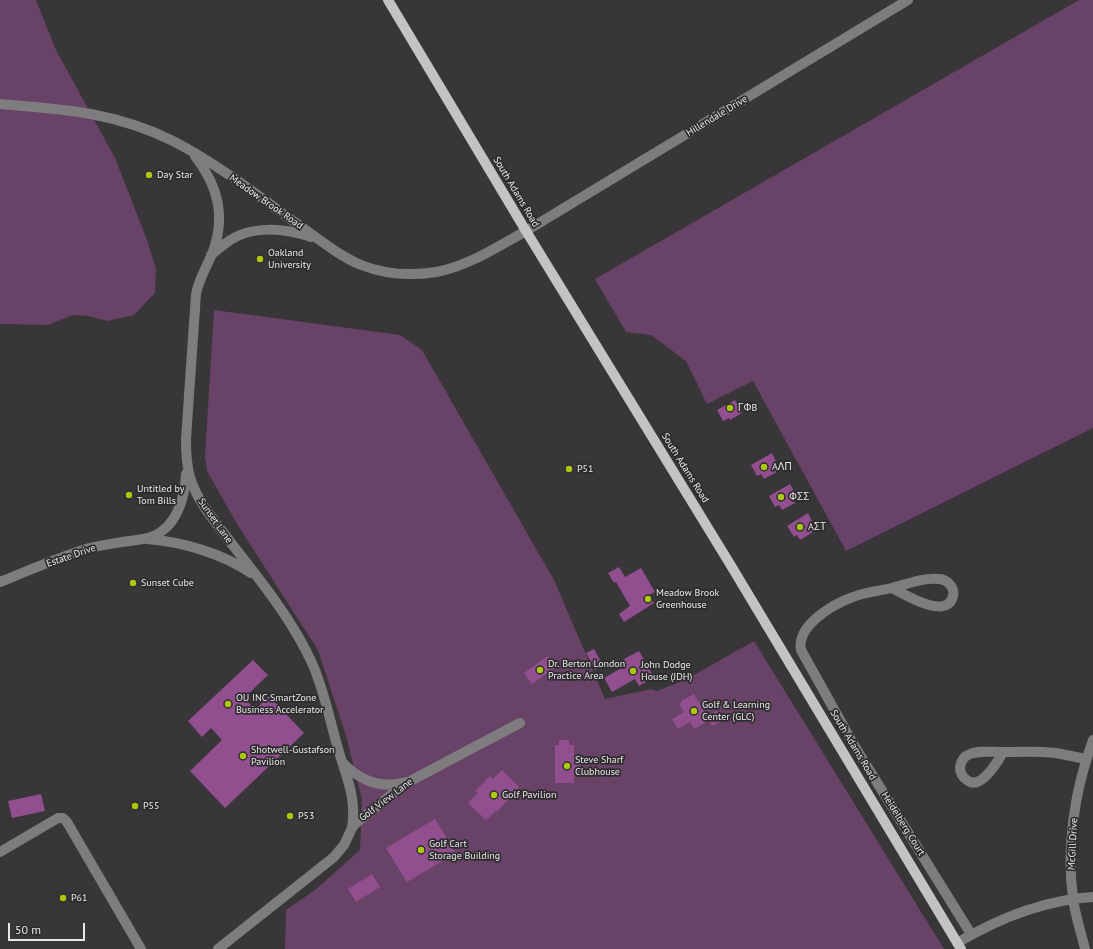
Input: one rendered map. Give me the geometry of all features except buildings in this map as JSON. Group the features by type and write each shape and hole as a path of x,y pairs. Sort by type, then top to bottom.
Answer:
{"main road":[{"name":"South Adams Road","path":"388,0 526,231 730,564 959,946"}],"street":[{"name":"Hillendale Drive","path":"526,231 893,4 908,0"},
{"name":"Meadow Brook Road","path":"0,104 66,109 100,115 152,131 190,150 349,259 374,270 419,274 436,272 462,264 485,254 526,231"},
{"name":"Sunset Lane","path":"190,150 210,180 218,203 219,228 218,236 211,256 199,280 196,294 186,439 186,466 192,486 200,500 292,626 313,665 326,701 336,745 348,779 352,797 352,828"},
{"name":"Sunset Lane","path":"211,256 231,240 257,231 282,230 303,234 320,240"},
{"name":"Estate Drive","path":"0,582 83,550 110,544 146,539 161,532 172,522 176,515 184,490 186,466"},
{"name":"Estate Drive","path":"146,539 183,545 212,553 241,567 262,584"},
{"name":"Heidelberg Court","path":"892,588 934,607 947,605 954,592 948,582 940,579 915,582 853,596 833,606 815,619 800,639 801,650 855,746 971,934"},
{"name":"Golf View Lane","path":"218,949 334,857 344,845 352,828 396,791 412,780 520,723"},
{"name":"McGill Drive","path":"1085,949 1073,898 1071,859 1073,822 1076,804 1086,759 1093,740"},
{"path":"1003,752 1056,753 1086,759"},
{"name":"Sunset Lane","path":"343,763 354,774 372,782 392,785 412,780"},
{"path":"0,852 58,818 63,818 67,822 141,949"},
{"path":"959,946 971,934 990,924 1024,911 1056,901 1073,898 1093,898"}],"shaded area":[{"path":"0,0 36,0 56,50 115,158 147,240 156,269 155,293 134,315 107,321 88,316 73,315 48,325 0,324"},
{"path":"1079,0 1093,0 1093,428 846,551 753,381 707,404 686,361 651,335 626,332 595,279"},
{"path":"214,310 400,335 422,350 554,580 605,699 651,689 657,691 685,680 754,641 944,949 285,949 286,910 315,890 360,850 362,799 346,736 318,650 237,524 207,471 205,456"}],"place":[{"name":"Day Star","path":"149,175"},
{"name":"Oakland University","path":"260,259"},
{"name":"ΓΦB","path":"730,408"},
{"name":"AΛΠ","path":"764,467"},
{"name":"P51","path":"569,469"},
{"name":"Untitled by Tom Bills","path":"129,495"},
{"name":"ΦΣΣ","path":"781,497"},
{"name":"AΣΤ","path":"800,527"},
{"name":"Sunset Cube","path":"133,583"},
{"name":"Meadow Brook Greenhouse","path":"648,599"},
{"name":"Dr. Berton London Practice Area","path":"540,670"},
{"name":"John Dodge House (JDH)","path":"633,671"},
{"name":"OU INC SmartZone Business Accelerator","path":"228,704"},
{"name":"Golf & Learning Center (GLC)","path":"694,711"},
{"name":"Shotwell-Gustafson Pavilion","path":"243,756"},
{"name":"Steve Sharf Clubhouse","path":"567,766"},
{"name":"Golf Pavilion","path":"494,795"},
{"name":"P55","path":"135,806"},
{"name":"P53","path":"290,816"},
{"name":"Golf Cart Storage Building","path":"421,850"},
{"name":"P61","path":"63,898"}]}
